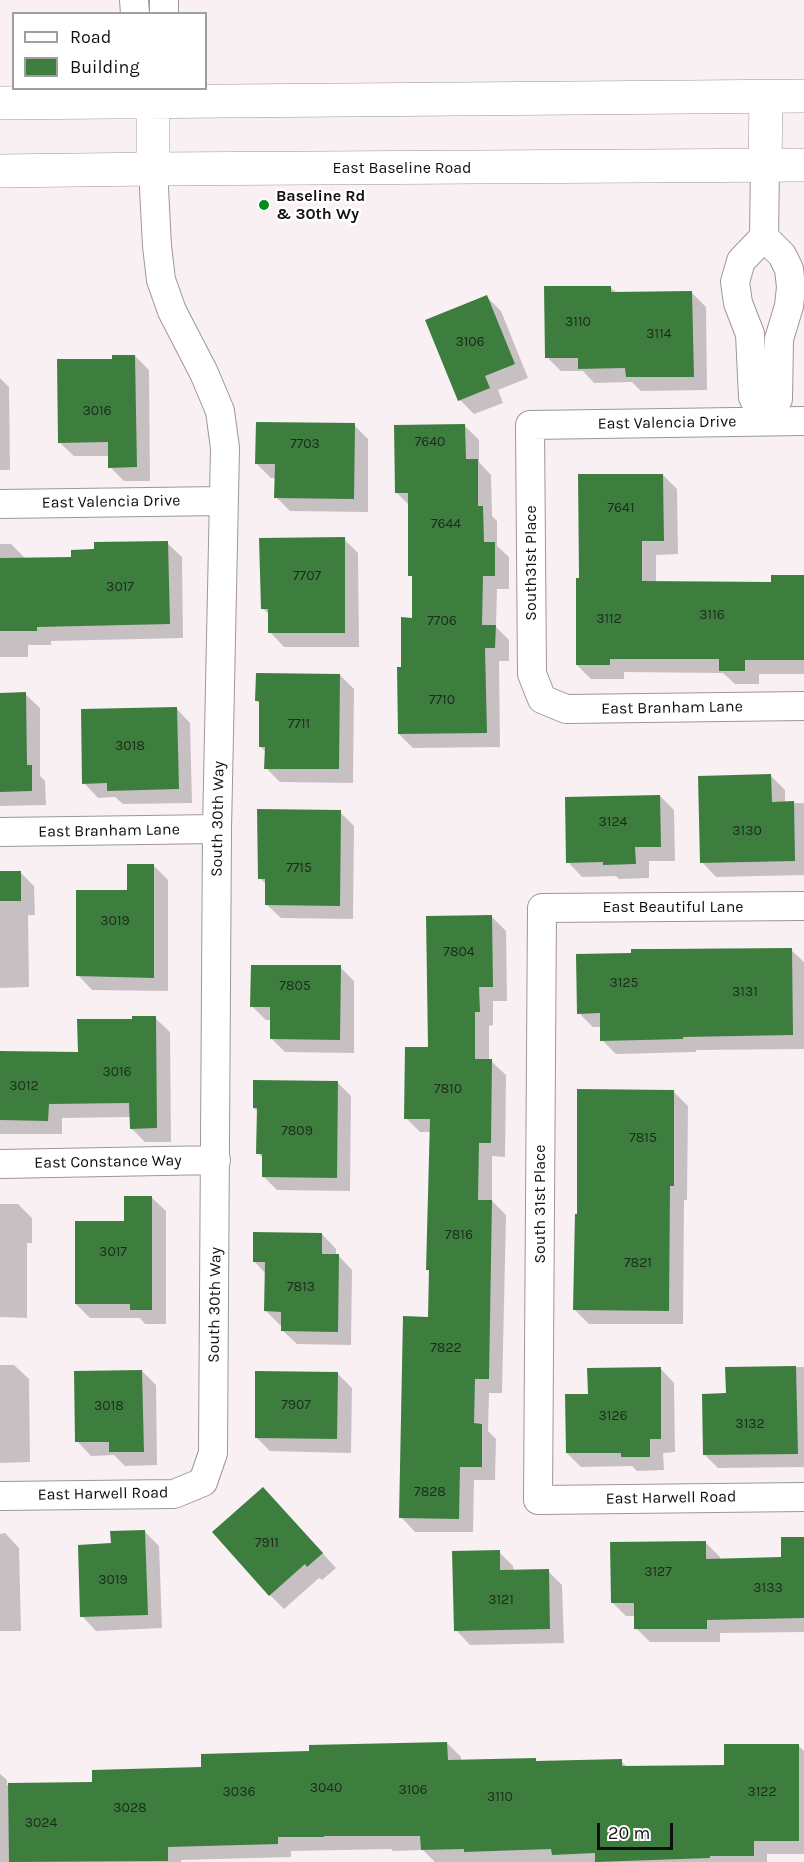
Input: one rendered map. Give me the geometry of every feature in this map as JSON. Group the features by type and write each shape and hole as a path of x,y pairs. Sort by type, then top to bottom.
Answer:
{"main road":[{"path":"152,93 153,169"},
{"path":"0,103 152,93 804,96"},
{"path":"765,165 766,97"},
{"name":"East Baseline Road","path":"0,171 804,165"}],"street":[{"path":"765,165 764,237 741,261 735,282 738,303 750,334 753,397 765,421"},
{"name":"South 30th Way","path":"153,169 160,280 172,311 204,373 220,411 225,448 218,829 213,1454 203,1482"},
{"path":"764,237 782,255 789,269 791,287 789,306 779,339 778,399 765,421"},
{"name":"East Valencia Drive","path":"530,425 804,421"},
{"name":"South31st Place","path":"530,425 532,674 542,699"},
{"name":"East Valencia Drive","path":"0,504 223,501"},
{"name":"East Branham Lane","path":"542,699 566,709 804,706"},
{"name":"East Branham Lane","path":"0,832 218,829"},
{"name":"East Beautiful Lane","path":"542,908 804,906"},
{"name":"South 31st Place","path":"538,1500 542,908"},
{"name":"East Constance Way","path":"0,1164 216,1160"},
{"name":"East Harwell Road","path":"0,1496 174,1494 203,1482"},
{"name":"East Harwell Road","path":"538,1500 804,1497"}],"building":[{"path":"544,286 611,286 611,292 692,291 694,377 626,377 625,368 578,369 578,358 545,358"},
{"path":"487,295 515,364 485,376 490,388 458,401 425,320"},
{"path":"112,355 135,355 137,467 108,468 108,442 58,443 57,359 112,359"},
{"path":"256,422 355,423 354,499 274,498 275,464 255,464"},
{"path":"465,424 466,459 478,459 478,506 483,506 484,542 495,542 495,576 483,576 482,625 496,625 495,648 485,648 487,733 398,734 397,667 401,667 401,617 412,618 412,576 408,576 408,493 395,493 394,425"},
{"path":"578,474 663,474 664,541 642,541 642,581 771,582 771,575 804,575 804,660 745,660 745,671 719,671 719,659 610,659 610,665 576,665 576,578 579,578"},
{"path":"345,537 345,633 268,633 268,609 261,609 259,538"},
{"path":"168,541 170,624 37,627 37,631 0,631 0,558 71,557 71,550 94,549 94,542"},
{"path":"256,673 340,674 339,769 264,769 265,747 259,747 259,701 255,701"},
{"path":"26,692 27,765 32,765 32,791 0,792 0,693"},
{"path":"177,707 179,789 107,791 107,783 82,784 81,709"},
{"path":"771,774 772,802 794,801 795,861 700,863 698,776"},
{"path":"660,795 661,847 635,847 636,864 566,863 565,797"},
{"path":"257,809 341,810 340,906 265,905 265,879 258,879"},
{"path":"127,864 154,864 154,978 76,976 76,890 127,890"},
{"path":"0,871 21,871 21,901 0,901"},
{"path":"492,915 493,987 479,987 480,1012 475,1012 475,1059 492,1059 491,1143 479,1143 478,1200 492,1200 489,1379 475,1379 474,1423 482,1424 482,1467 460,1467 459,1519 399,1518 403,1316 428,1317 429,1270 426,1270 430,1119 404,1119 405,1047 428,1047 426,916"},
{"path":"792,948 793,1035 600,1041 600,1013 577,1014 576,954 631,953 631,949"},
{"path":"251,965 341,965 340,1040 270,1039 270,1007 250,1007"},
{"path":"132,1016 156,1016 157,1128 130,1129 129,1103 49,1104 48,1121 0,1120 0,1051 78,1052 77,1019 132,1019"},
{"path":"253,1080 338,1081 337,1178 262,1177 262,1154 256,1154 257,1108 253,1108"},
{"path":"577,1089 674,1090 674,1186 670,1186 669,1311 573,1310 575,1214 577,1214"},
{"path":"124,1196 152,1196 152,1310 130,1310 130,1304 75,1304 75,1221 124,1221"},
{"path":"253,1232 322,1233 322,1254 339,1254 338,1332 281,1331 281,1312 264,1311 265,1262 253,1262"},
{"path":"796,1366 798,1454 703,1455 702,1394 726,1393 725,1367"},
{"path":"661,1367 661,1439 650,1439 650,1457 621,1457 621,1453 566,1453 565,1394 588,1394 587,1368"},
{"path":"142,1370 144,1452 109,1452 109,1442 75,1442 74,1371"},
{"path":"255,1371 338,1372 337,1439 255,1438"},
{"path":"263,1487 323,1553 307,1567 305,1564 269,1596 212,1532"},
{"path":"145,1530 148,1615 80,1617 78,1545 111,1543 110,1531"},
{"path":"781,1537 804,1537 804,1618 707,1620 707,1629 634,1629 634,1603 611,1603 610,1542 706,1541 706,1559 781,1557"},
{"path":"500,1550 500,1570 549,1569 550,1629 454,1631 452,1551"},
{"path":"447,1742 448,1760 622,1759 622,1766 724,1765 724,1744 799,1744 799,1841 754,1841 754,1856 595,1862 595,1853 552,1855 551,1849 464,1852 464,1849 421,1850 420,1836 278,1837 278,1844 168,1847 168,1861 9,1862 8,1783 92,1782 92,1770 201,1767 201,1754 309,1751 309,1745"}],"place":[{"name":"Baseline Rd & 30th Wy","path":"264,205"}]}
